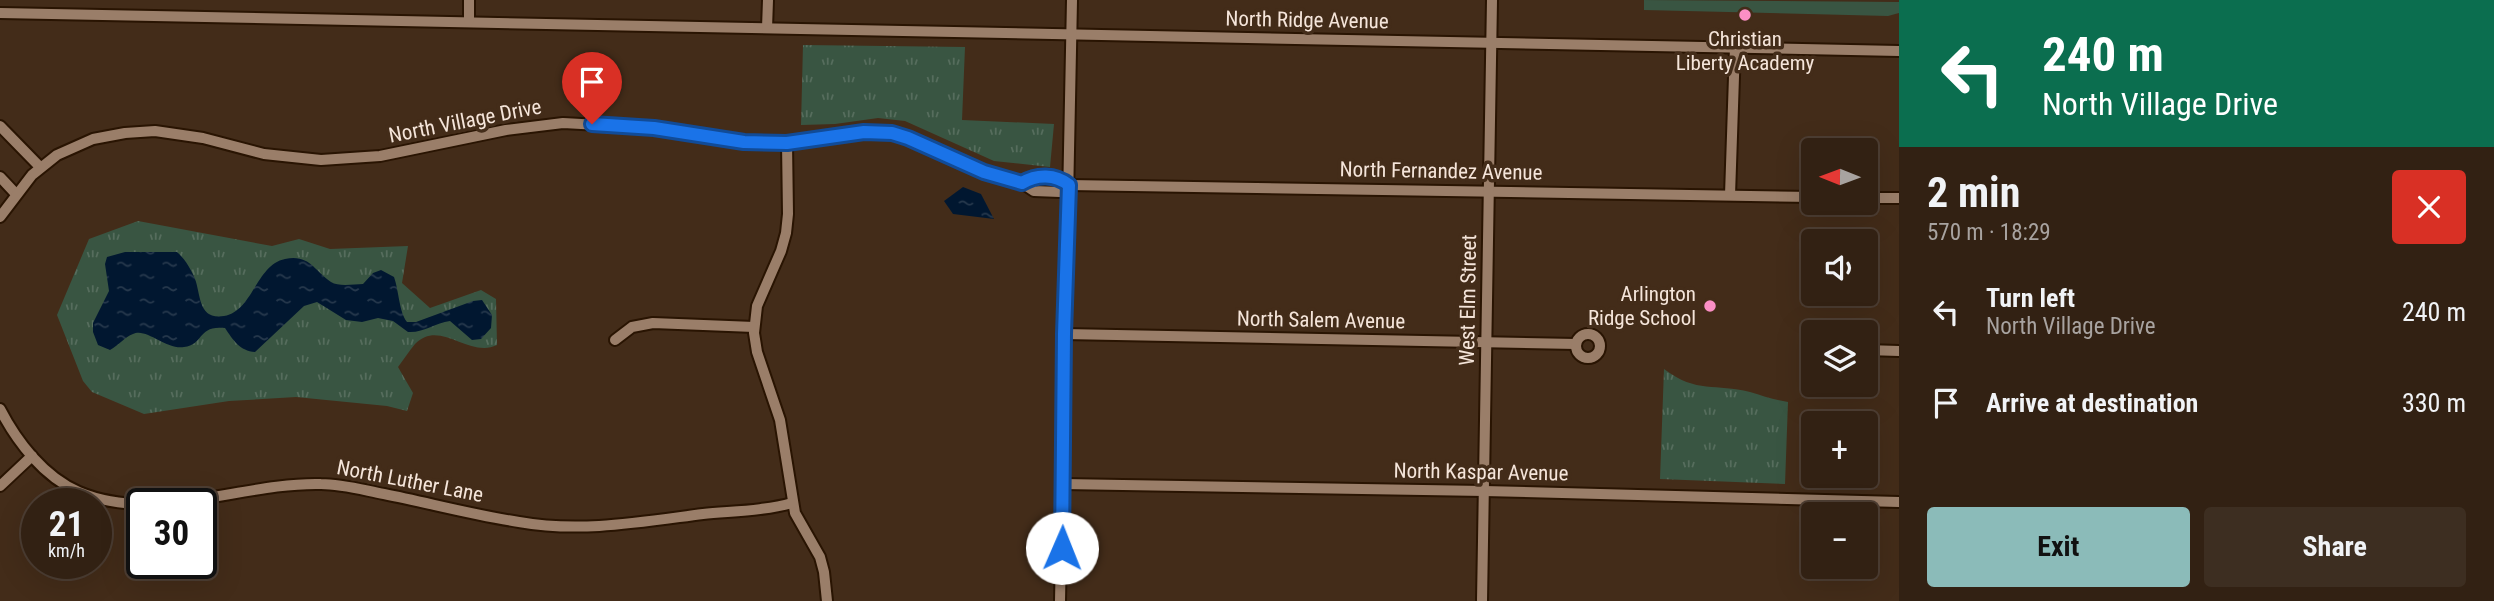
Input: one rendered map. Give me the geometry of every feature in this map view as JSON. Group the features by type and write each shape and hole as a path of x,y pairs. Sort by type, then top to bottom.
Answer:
{"street":[{"path":"469,0 469,20"},
{"path":"767,28 768,0"},
{"path":"1060,601 1072,0"},
{"name":"West Elm Street","path":"1482,601 1492,0"},
{"name":"North Ridge Avenue","path":"0,13 469,20 1899,51"},
{"path":"1730,195 1735,47"},
{"name":"North Village Drive","path":"0,217 40,167 75,146 93,139 148,132 187,135 264,154 321,160 380,156 506,130 563,123 654,128 722,140 787,143 864,132 892,133 984,172 1022,183 1032,177 1059,178 1069,185"},
{"path":"0,126 40,167"},
{"path":"787,143 786,233 757,306 754,327 757,352 780,420 793,503 800,524 820,557 827,601"},
{"path":"0,177 16,194"},
{"name":"North Fernandez Avenue","path":"1069,185 1801,197"},
{"path":"1878,198 1899,198"},
{"path":"615,340 632,327 653,323 754,327"},
{"name":"North Salem Avenue","path":"1064,334 1576,344"},
{"path":"1878,350 1899,351"},
{"name":"North Luther Lane","path":"0,410 9,428 48,473 80,492 106,500 190,501 261,488 323,484 356,488 517,522 576,527 639,524 706,514 769,509 793,503"},
{"path":"0,436 9,428"},
{"path":"0,486 32,456"},
{"name":"North Kaspar Avenue","path":"1063,484 1899,502"}],"green space":[{"path":"1644,0 1899,2 1899,13 1888,16 1644,10"},
{"path":"803,45 965,47 962,120 1054,124 1050,167 994,161 905,121 878,118 801,125"},
{"path":"138,221 272,246 299,239 330,249 408,246 402,283 430,308 481,290 496,299 497,345 476,347 434,335 415,344 398,367 413,393 407,411 387,406 296,397 229,401 144,414 92,392 83,381 57,315 89,239"},
{"path":"1664,369 1696,385 1738,389 1788,402 1785,484 1660,479"}],"water":[{"path":"963,187 981,194 994,219 953,214 944,201"},
{"path":"125,252 177,252 193,275 205,310 216,316 224,316 242,306 267,270 275,263 293,258 306,261 325,278 338,284 363,284 373,273 381,270 394,277 402,313 407,322 416,322 482,300 492,315 491,328 481,339 472,340 450,321 408,332 393,321 378,318 362,322 346,320 317,302 304,306 255,352 241,347 225,328 210,329 191,345 184,347 170,345 138,333 130,335 110,350 98,345 93,323 109,291 105,264 107,257"}],"place":[{"name":"Christian Liberty Academy","path":"1745,15"},
{"name":"Arlington Ridge School","path":"1710,306"}],"route":[{"path":"592,124 654,128 744,142 804,142 864,132 892,133 1002,179 1022,183 1032,177 1059,178 1069,185 1064,334 1062,548"}]}
